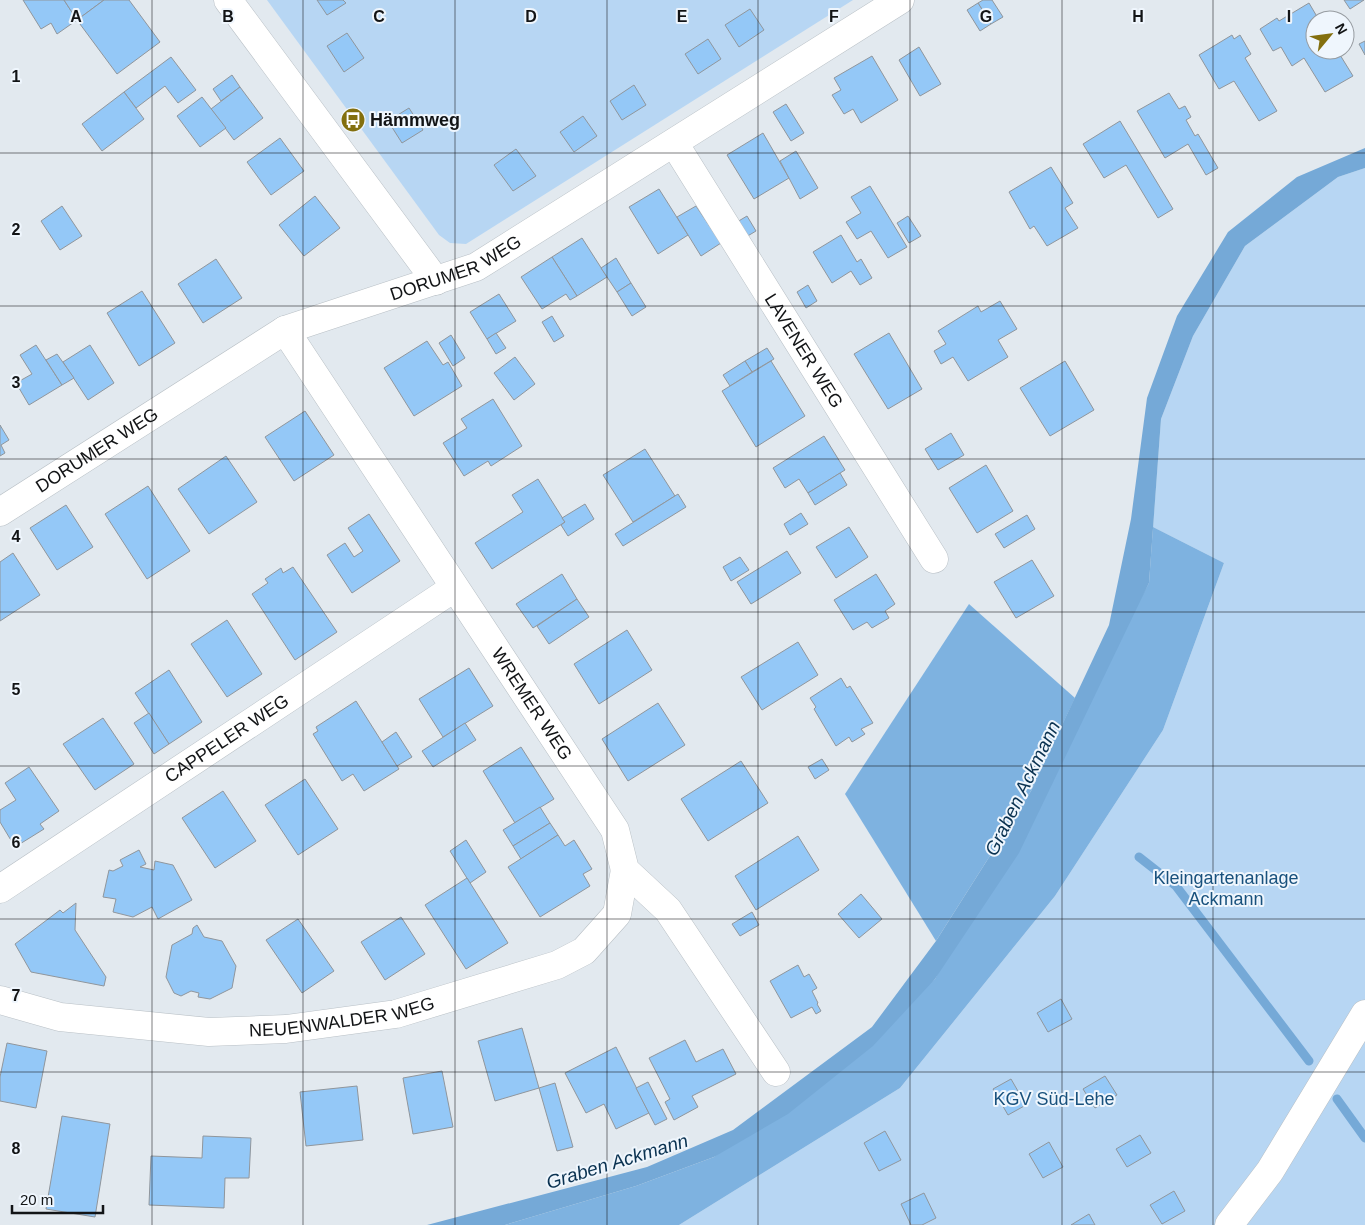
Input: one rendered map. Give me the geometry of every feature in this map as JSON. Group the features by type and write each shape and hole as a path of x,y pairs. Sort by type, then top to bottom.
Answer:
{"street":[{"path":"228,0 436,281"},
{"name":"DORUMER WEG","path":"0,512 285,330 476,267 900,0"},
{"name":"LAVENER WEG","path":"674,143 934,559"},
{"name":"WREMER WEG","path":"285,330 615,830 625,870"},
{"name":"CAPPELER WEG","path":"0,888 454,588"},
{"path":"625,870 668,910 776,1072"},
{"name":"NEUENWALDER WEG","path":"0,1000 60,1017 209,1032 286,1029 396,1014 557,965 584,951 617,914 625,870"},
{"path":"1229,1225 1270,1171 1365,1014"}],"green space":[{"path":"267,0 853,0 466,244 450,243 439,235"},
{"name":"Kleingartenanlage Ackmann","path":"1365,168 1365,1225 679,1225 900,1088 1055,896 1163,730 1224,563 1153,527 1161,419 1193,336 1245,246 1338,177"}],"shaded area":[{"path":"1365,148 1365,168 1338,177 1245,246 1193,336 1161,419 1149,583 1019,853 935,979 873,1046 788,1114 714,1157 636,1186 505,1225 427,1225 647,1167 733,1130 872,1027 936,941 1031,791 1109,625 1131,519 1147,398 1177,316 1228,232 1297,177"},
{"path":"1153,527 1224,563 1163,730 1055,896 900,1088 679,1225 505,1225 636,1186 714,1157 935,979 1149,583"},
{"path":"969,604 1075,698 1031,791 936,941 845,794"}],"building":[{"path":"23,0 64,0 77,20 57,34 51,23 41,29"},
{"path":"64,0 104,0 77,20"},
{"path":"104,0 129,0 160,42 117,74 77,20"},
{"path":"317,0 343,0 346,3 327,15"},
{"path":"983,0 992,0 1003,17 991,24 978,3"},
{"path":"1344,0 1364,0 1350,9"},
{"path":"978,3 991,24 980,31 967,10"},
{"path":"1309,3 1313,10 1305,10 1305,60 1304,58 1292,66 1281,47 1273,51 1260,29 1277,18 1279,21"},
{"path":"750,9 764,30 739,47 725,25"},
{"path":"347,33 364,58 344,72 327,46"},
{"path":"1232,35 1234,39 1240,35 1251,54 1245,58 1277,111 1259,121 1234,81 1219,89 1199,55"},
{"path":"708,39 721,59 698,74 685,54"},
{"path":"1365,41 1365,55 1359,44"},
{"path":"919,47 941,84 920,96 899,60"},
{"path":"872,56 898,100 861,123 853,109 844,114 832,95 841,90 834,78"},
{"path":"171,57 196,90 178,103 165,86 136,108 124,92"},
{"path":"1305,60 1343,60 1353,76 1325,92"},
{"path":"232,75 240,87 221,101 213,89"},
{"path":"634,85 646,105 622,120 610,101"},
{"path":"240,87 263,118 234,140 211,109"},
{"path":"124,92 144,119 102,151 82,124"},
{"path":"1169,93 1179,109 1185,106 1191,117 1186,120 1195,136 1198,134 1218,168 1206,175 1188,144 1165,158 1137,111"},
{"path":"202,97 226,128 200,147 177,116"},
{"path":"786,104 804,133 791,141 773,112"},
{"path":"409,108 423,130 402,143 388,121"},
{"path":"583,116 597,136 574,152 560,132"},
{"path":"1120,121 1173,209 1158,218 1126,165 1104,178 1083,144"},
{"path":"763,133 789,178 754,199 727,155"},
{"path":"280,138 304,171 271,195 247,162"},
{"path":"516,149 536,176 513,191 494,165"},
{"path":"796,151 818,188 800,199 780,161"},
{"path":"1051,167 1073,203 1065,208 1078,228 1047,246 1034,226 1030,229 1009,192"},
{"path":"870,186 907,247 888,258 871,231 857,239 846,222 861,213 851,197"},
{"path":"659,189 688,235 658,254 629,207"},
{"path":"315,196 340,228 304,256 279,225"},
{"path":"62,206 82,236 60,250 41,221"},
{"path":"696,206 721,243 701,256 677,217"},
{"path":"747,216 756,231 746,237 737,222"},
{"path":"908,216 921,236 909,243 897,223"},
{"path":"841,235 857,262 861,259 872,278 860,285 851,271 832,283 813,252"},
{"path":"582,238 607,277 577,296 552,257"},
{"path":"552,257 577,296 570,300 566,294 542,309 521,277"},
{"path":"616,258 631,283 617,292 601,268"},
{"path":"216,259 242,298 203,323 178,284"},
{"path":"631,283 646,307 632,316 617,292"},
{"path":"808,285 817,301 806,308 797,292"},
{"path":"142,291 175,343 139,366 107,313"},
{"path":"499,294 516,321 487,339 470,312"},
{"path":"1000,301 1017,329 998,340 1008,357 968,381 953,357 941,364 934,351 946,344 938,331 978,306 981,312"},
{"path":"552,316 564,336 554,342 542,322"},
{"path":"496,333 506,348 496,354 487,339"},
{"path":"889,333 922,389 888,409 854,354"},
{"path":"451,335 465,358 453,366 439,343"},
{"path":"427,341 443,365 448,362 462,386 414,416 384,368"},
{"path":"36,345 62,385 29,405 16,383 32,374 20,355"},
{"path":"90,345 114,383 88,400 63,362"},
{"path":"767,348 774,359 752,372 745,361"},
{"path":"57,354 74,378 62,385 46,360"},
{"path":"515,357 535,384 514,400 494,373"},
{"path":"745,361 752,372 730,386 723,375"},
{"path":"771,361 805,416 756,447 722,391"},
{"path":"1065,361 1094,410 1050,436 1020,388"},
{"path":"493,399 522,446 491,466 488,461 464,476 443,443 467,428 461,419"},
{"path":"305,411 334,455 294,481 265,437"},
{"path":"0,425 9,440 1,445 5,453 0,456"},
{"path":"951,433 964,455 938,470 925,449"},
{"path":"824,436 845,470 808,493 799,479 785,488 773,468"},
{"path":"645,449 675,496 633,522 603,475"},
{"path":"226,456 257,502 209,534 178,489"},
{"path":"986,465 1013,511 977,533 949,488"},
{"path":"840,473 847,485 815,505 808,493"},
{"path":"538,479 565,522 492,569 475,543 523,512 512,495"},
{"path":"148,486 190,551 147,579 105,514"},
{"path":"678,494 686,507 623,546 615,534"},
{"path":"585,504 594,519 568,536 561,525 565,522 562,518"},
{"path":"66,505 93,547 57,570 30,528"},
{"path":"801,513 808,524 790,535 784,524"},
{"path":"369,514 400,561 352,593 327,555 345,543 354,557 363,551 348,528"},
{"path":"1027,515 1035,529 1004,548 995,534"},
{"path":"849,527 868,557 836,578 816,547"},
{"path":"787,551 801,573 751,604 737,582"},
{"path":"13,553 40,595 0,621 0,562"},
{"path":"740,557 749,570 731,581 723,567"},
{"path":"1032,560 1054,596 1016,618 994,582"},
{"path":"293,567 337,632 295,660 252,594 268,583 265,579 281,568 283,573"},
{"path":"562,574 577,599 533,628 516,604"},
{"path":"876,574 895,604 885,611 889,618 872,628 867,622 853,630 834,600"},
{"path":"577,599 589,617 549,644 537,626"},
{"path":"227,620 262,674 227,697 191,644"},
{"path":"627,630 652,670 599,704 574,664"},
{"path":"798,642 818,675 762,710 741,677"},
{"path":"469,668 493,706 443,737 419,699"},
{"path":"169,670 202,722 169,744 135,693"},
{"path":"841,678 847,688 850,686 873,723 861,729 865,734 852,742 849,737 836,746 814,709 816,707 810,698"},
{"path":"356,701 399,769 364,791 353,774 342,781 313,734 318,731 316,727"},
{"path":"658,703 685,745 628,781 602,739"},
{"path":"149,713 169,744 154,754 134,723"},
{"path":"103,718 134,764 95,790 63,744"},
{"path":"465,723 476,740 433,767 422,751"},
{"path":"396,732 412,757 397,766 382,742"},
{"path":"521,747 554,799 515,823 483,771"},
{"path":"822,759 829,770 815,779 808,767"},
{"path":"741,761 768,803 708,841 681,799"},
{"path":"29,767 59,811 40,824 44,829 15,847 0,822 0,810 16,800 5,783"},
{"path":"305,779 338,829 298,855 265,805"},
{"path":"223,791 256,841 215,868 182,818"},
{"path":"540,807 550,823 513,846 503,830"},
{"path":"550,823 558,835 521,859 513,846"},
{"path":"558,835 565,846 574,840 592,869 583,874 590,886 540,917 508,867"},
{"path":"798,836 819,870 756,910 735,876"},
{"path":"466,840 486,872 470,883 450,851"},
{"path":"139,850 146,864 140,867 154,870 155,861 173,865 192,900 158,919 152,907 133,917 113,912 116,899 103,897 109,870 113,871 123,866 120,860"},
{"path":"467,878 508,943 466,969 425,905"},
{"path":"861,894 882,919 859,938 838,914"},
{"path":"76,903 75,930 106,977 104,986 31,972 15,944 60,910 63,913"},
{"path":"752,912 759,925 740,936 732,924"},
{"path":"401,917 425,954 385,980 361,942"},
{"path":"298,919 334,971 302,993 266,940"},
{"path":"197,925 204,937 222,941 236,966 232,988 210,999 198,997 199,993 191,991 181,996 174,993 166,977 172,945 192,934 193,928"},
{"path":"798,965 804,977 809,974 817,988 812,991 821,1011 816,1014 812,1007 791,1018 770,981"},
{"path":"1061,999 1072,1019 1048,1032 1037,1013"},
{"path":"522,1028 539,1088 495,1101 478,1041"},
{"path":"685,1040 696,1062 723,1049 736,1074 692,1096 698,1107 674,1120 665,1102 670,1099 649,1058"},
{"path":"7,1043 47,1051 36,1108 0,1101 0,1077"},
{"path":"616,1047 649,1113 616,1129 604,1104 586,1113 565,1073"},
{"path":"442,1071 453,1127 413,1134 403,1078"},
{"path":"1105,1076 1117,1095 1095,1108 1083,1089"},
{"path":"1011,1079 1026,1105 1008,1115 993,1089"},
{"path":"648,1082 667,1119 655,1125 636,1088"},
{"path":"555,1083 573,1147 557,1151 539,1088"},
{"path":"357,1086 363,1140 306,1146 300,1092"},
{"path":"62,1116 110,1124 95,1217 46,1209"},
{"path":"885,1131 901,1160 879,1171 864,1143"},
{"path":"1140,1135 1151,1153 1127,1167 1116,1149"},
{"path":"203,1136 251,1138 249,1178 225,1178 224,1208 149,1205 151,1156 202,1158"},
{"path":"1049,1142 1063,1167 1043,1178 1029,1154"},
{"path":"1174,1191 1185,1211 1162,1224 1150,1205"},
{"path":"924,1193 936,1218 922,1225 911,1225 901,1204"},
{"path":"1089,1214 1095,1225 1071,1225"}],"waterway":[{"path":"1139,857 1176,886 1309,1061"},
{"path":"1337,1099 1365,1138"}],"place":[{"name":"Hämmweg","path":"353,120"}],"water label":[{"name":"Graben Ackmann","path":"1022,788"},
{"name":"Graben Ackmann","path":"617,1161"}],"park label":[{"name":"KGV Süd-Lehe","path":"1054,1099"}]}
